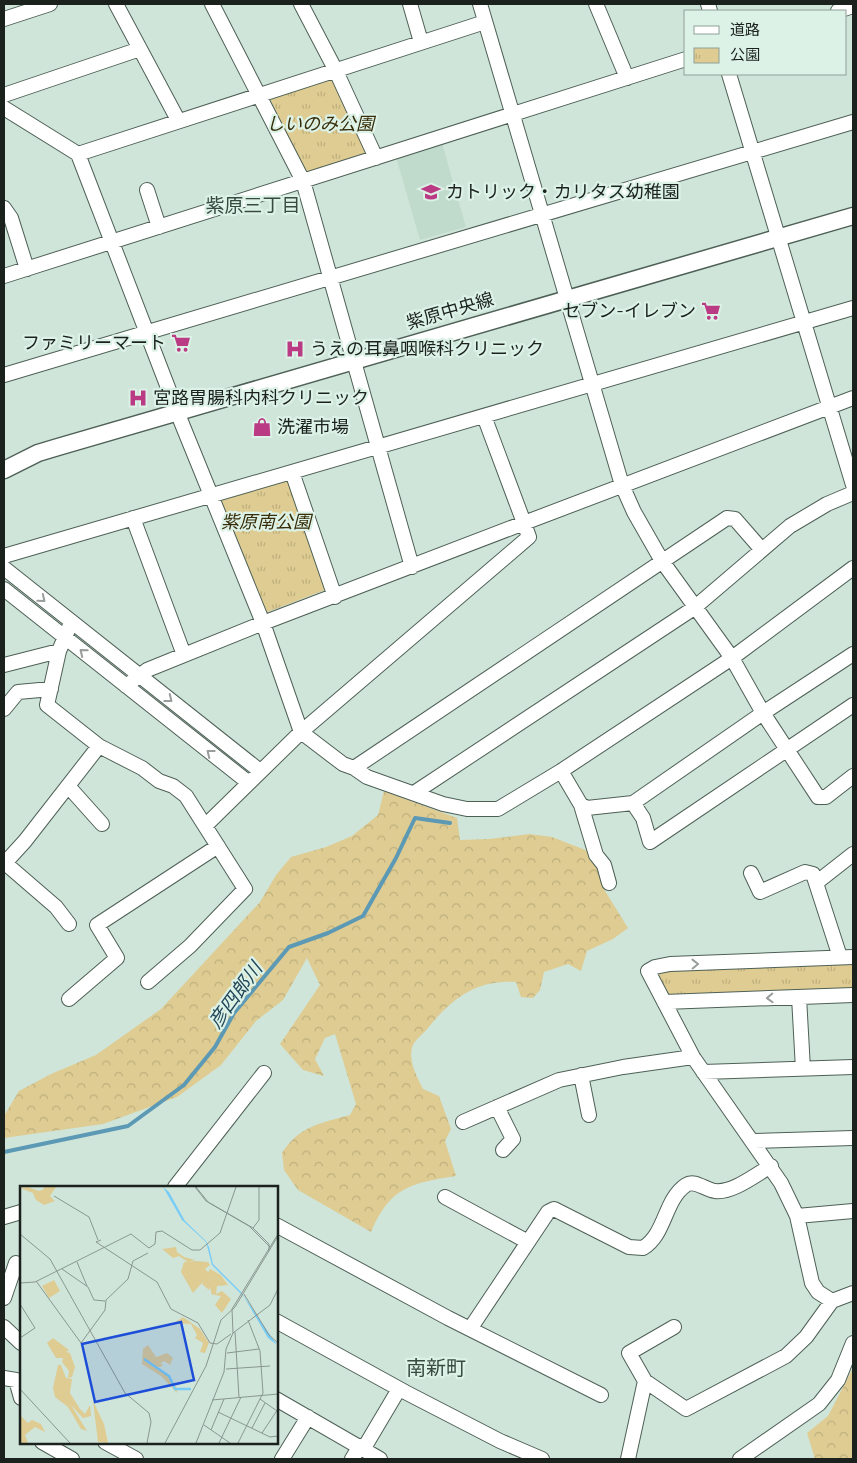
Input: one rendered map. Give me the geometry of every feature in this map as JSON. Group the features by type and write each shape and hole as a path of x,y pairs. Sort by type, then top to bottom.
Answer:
{"street":[{"path":"4,18 50,4"},
{"path":"116,4 178,120"},
{"path":"212,4 260,94 303,181 412,567"},
{"path":"301,4 335,69 376,158"},
{"path":"410,4 421,42"},
{"path":"480,4 591,383 622,485 634,512 662,561 694,608 732,658 763,712 818,797 826,797 853,776"},
{"path":"596,4 627,78"},
{"path":"841,10 853,6"},
{"path":"78,154 335,69 485,22"},
{"path":"4,95 140,49"},
{"path":"4,276 684,60"},
{"path":"729,75 853,485"},
{"path":"4,108 78,154 211,496 263,622 301,732 343,764 354,768 367,777 443,804 467,809 498,810 561,771 732,658 853,568"},
{"path":"4,375 853,122"},
{"path":"147,190 159,227"},
{"path":"4,208 11,218 27,269"},
{"name":"紫原中央線","path":"4,470 51,449 178,411 853,216"},
{"path":"4,556 853,308"},
{"path":"126,686 147,670 263,622 853,398"},
{"path":"205,826 301,732 529,537 484,416"},
{"path":"292,472 335,596"},
{"path":"414,793 561,698 694,608 790,526 827,504 853,493"},
{"path":"133,518 184,655"},
{"path":"354,768 727,518 735,519 762,550"},
{"path":"4,568 260,772"},
{"path":"4,589 249,783"},
{"path":"71,623 59,651 47,705 99,746 142,768 158,781 173,786 186,796 245,889 190,946 158,976 148,982"},
{"path":"4,665 59,651"},
{"path":"581,805 587,808 633,803 763,712 853,654"},
{"path":"4,709 18,692 51,689"},
{"path":"633,803 642,818 650,842 853,705"},
{"path":"69,924 56,907 5,863 99,746"},
{"path":"561,771 581,805 596,855 604,865 609,882"},
{"path":"68,786 102,824"},
{"path":"68,998 117,958 96,925 218,846"},
{"path":"816,883 853,854"},
{"path":"751,873 760,892 805,872 813,874 847,957 670,964 655,967 648,971 693,1057 771,1166 797,1216 812,1283 818,1292 832,1301"},
{"path":"664,1002 853,995"},
{"path":"799,997 803,1069"},
{"path":"463,1122 559,1080 693,1057"},
{"path":"703,1072 853,1067"},
{"path":"176,1186 264,1073"},
{"path":"581,1075 589,1115"},
{"path":"497,1107 513,1139 502,1150"},
{"path":"754,1141 853,1138"},
{"path":"470,1329 548,1212 554,1209 629,1246 643,1248 655,1238 676,1195 687,1184 694,1183 715,1191 729,1188 771,1166"},
{"path":"445,1197 528,1242"},
{"path":"797,1216 853,1211"},
{"path":"4,1217 20,1212"},
{"path":"278,1226 470,1329 600,1395"},
{"path":"4,1298 14,1262"},
{"path":"674,1327 629,1352 644,1381 686,1409 786,1356 806,1337 832,1301 853,1293"},
{"path":"278,1322 399,1389 500,1441 542,1459"},
{"path":"4,1327 20,1343"},
{"path":"740,1459 819,1404 838,1380 853,1343"},
{"path":"4,1378 16,1380 20,1394"},
{"path":"628,1459 644,1381"},
{"path":"352,1459 362,1447 399,1389"},
{"path":"278,1400 380,1459"},
{"path":"282,1459 308,1417"},
{"path":"44,1443 72,1459"},
{"path":"107,1443 136,1459"}],"shaded area":[{"name":"カトリック・カリタス幼稚園","path":"442,143 466,227 420,240 396,157"}],"green space":[{"name":"しいのみ公園","path":"335,72 368,149 367,155 310,174 305,172 270,99"},
{"name":"紫原南公園","path":"284,478 289,480 325,590 265,613 220,506 222,498"},
{"path":"384,791 457,818 460,840 489,839 529,834 552,837 588,851 597,858 602,886 628,928 613,939 587,951 581,971 568,964 544,972 540,990 533,998 521,997 516,982 489,984 466,993 446,1008 414,1043 411,1056 416,1073 423,1089 439,1096 451,1129 445,1141 456,1176 426,1181 394,1196 378,1217 371,1232 298,1190 284,1170 282,1153 296,1137 312,1127 350,1115 356,1104 335,1034 325,1038 315,1059 324,1076 303,1070 280,1044 320,985 307,958 283,1000 256,1021 221,1065 177,1097 103,1124 4,1138 4,1116 19,1091 51,1074 96,1055 161,1009 260,902 276,875 291,857 326,847 352,836 378,815"},
{"path":"853,960 853,989 667,995 658,980 660,972"},
{"path":"853,1368 853,1459 815,1459 807,1433 828,1416"}],"waterway":[{"name":"彦四郎川","path":"4,1152 128,1126 184,1085 215,1047 234,1013 289,947 328,933 363,916 396,858 415,818 450,823"}],"place":[{"name":"カトリック・カリタス幼稚園","path":"431,192"},
{"name":"セブン-イレブン","path":"711,311"},
{"name":"ファミリーマート","path":"181,343"},
{"name":"うえの耳鼻咽喉科クリニック","path":"295,349"},
{"name":"宮路胃腸科内科クリニック","path":"138,398"},
{"name":"洗濯市場","path":"262,427"}],"district":[{"name":"紫原三丁目","path":"253,205"},
{"name":"南新町","path":"436,1368"}]}
